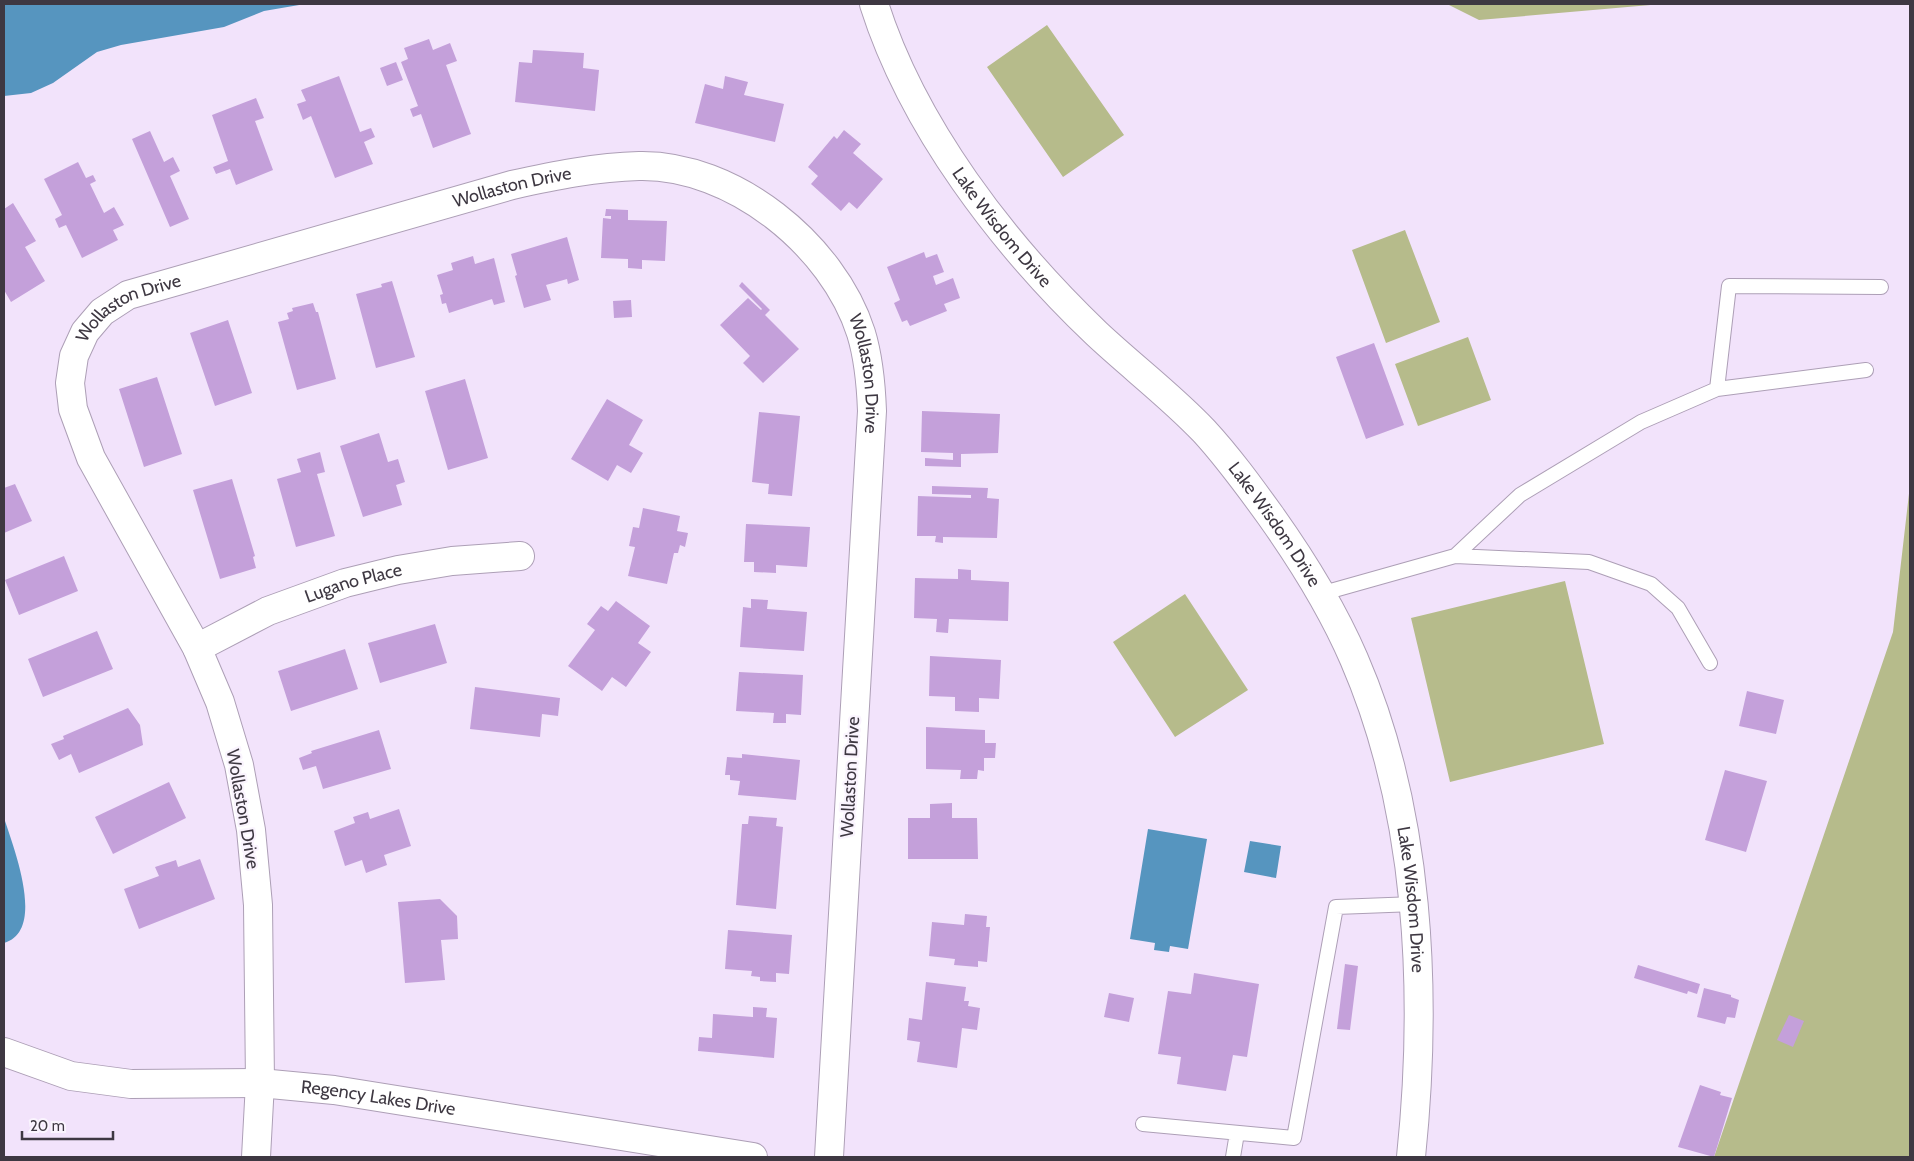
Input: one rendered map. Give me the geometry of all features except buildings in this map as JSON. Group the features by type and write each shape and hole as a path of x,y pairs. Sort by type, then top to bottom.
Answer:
{"street":[{"name":"Lake Wisdom Drive","path":"874,4 909,86 945,150 989,215 1040,277 1096,333 1203,430 1245,480 1292,546 1320,594 1354,660 1381,735 1404,826 1415,904 1418,1022 1411,1157"},
{"name":"Wollaston Drive","path":"256,1157 260,1083 258,905 251,830 239,765 220,702 198,648 91,458 73,409 70,383 74,356 85,332 102,312 128,295 512,185 572,173 640,166 681,171 728,186 764,207 796,233 828,270 852,310 861,332 870,371 872,411 828,1157"},
{"name":"Lugano Place","path":"198,648 268,611 345,583 398,570 452,561 520,556"},
{"name":"Regency Lakes Drive","path":"4,1052 72,1076 131,1084 260,1083 334,1090 753,1157"}],"lane":[{"path":"1717,389 1729,286 1881,287"},
{"path":"1455,556 1520,495 1640,422 1717,389 1866,370"},
{"path":"1320,594 1455,556 1589,562 1651,584 1678,608 1710,663"},
{"path":"1143,1124 1294,1138 1336,907 1415,904"},
{"path":"1233,1157 1236,1133"}],"green space":[{"path":"1447,4 1662,4 1479,20"},
{"path":"1047,25 1124,135 1063,177 987,67"},
{"path":"1405,230 1440,322 1386,343 1352,250"},
{"path":"1468,337 1491,400 1418,426 1395,364"},
{"path":"1910,485 1910,1157 1714,1157 1893,632"},
{"path":"1565,581 1604,744 1450,782 1411,618"},
{"path":"1185,594 1248,690 1175,737 1113,642"}],"water":[{"path":"4,4 305,4 264,11 224,27 121,45 97,52 53,83 31,93 4,96"},
{"path":"4,818 24,886 25,906 23,922 17,935 4,943"},
{"path":"1148,829 1207,839 1188,949 1170,946 1169,952 1154,950 1155,943 1130,939"},
{"path":"1250,841 1281,846 1276,878 1244,872"}]}
